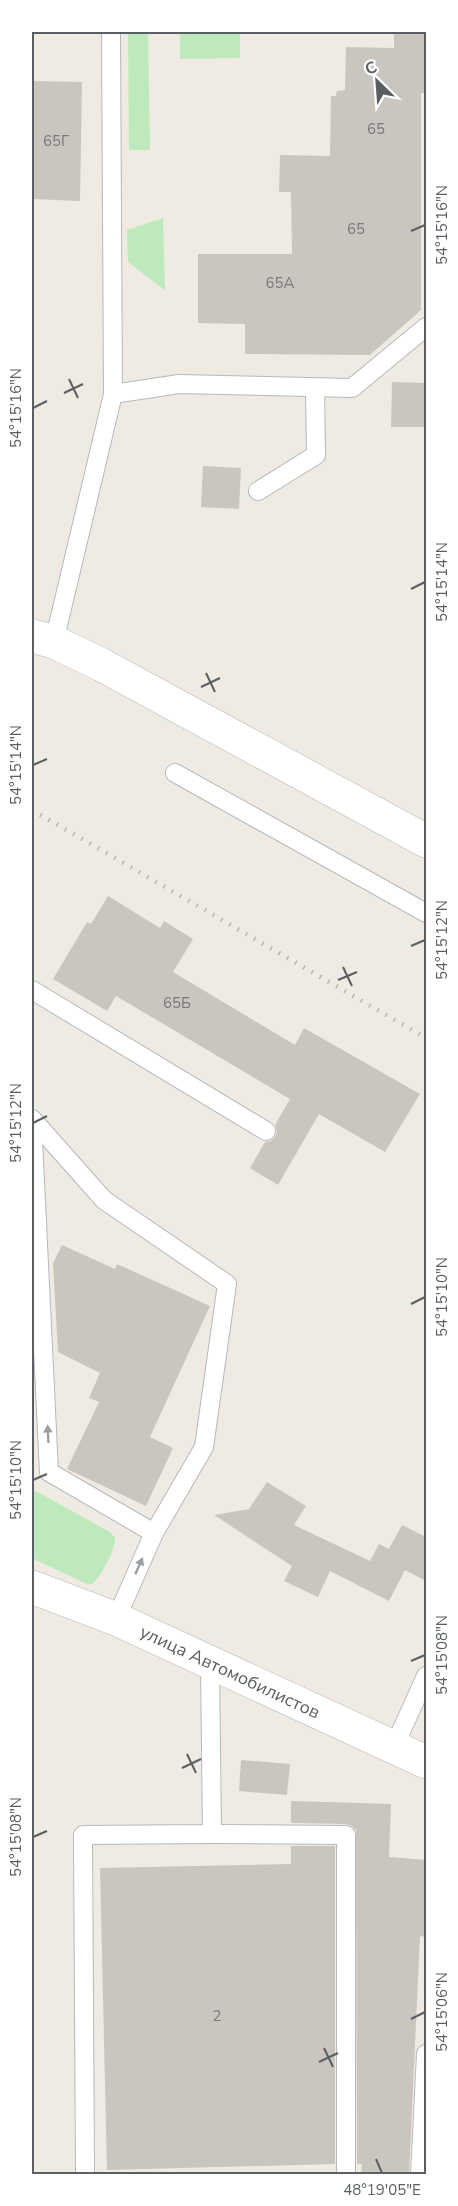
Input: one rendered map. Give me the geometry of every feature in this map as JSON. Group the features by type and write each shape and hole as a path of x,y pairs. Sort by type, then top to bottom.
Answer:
{"street":[{"path":"43,639 102,665 426,841"},
{"name":"улица Автомобилистов","path":"32,1587 116,1619 426,1762"}],"lane":[{"path":"43,639 113,394 111,32"},
{"path":"113,394 178,384 352,388 426,327"},
{"path":"258,491 316,455 315,388"},
{"path":"175,773 426,913"},
{"path":"32,990 266,1131"},
{"path":"32,1119 49,1472 154,1533"},
{"path":"32,1119 104,1200 227,1284 204,1447 154,1533 116,1619"},
{"path":"210,1662 212,1834"},
{"path":"394,1747 421,1701 426,1676"},
{"path":"85,2175 84,1835 212,1834 346,1834 346,2175"},
{"path":"420,2175 426,2054"}],"green space":[{"path":"128,32 148,32 150,150 129,150"},
{"path":"180,32 240,32 240,58 180,59"},
{"path":"163,218 165,290 128,262 127,230"},
{"path":"32,1489 110,1532 115,1538 107,1562 92,1584 87,1584 32,1558"}],"building":[{"path":"394,32 426,32 426,93 421,93 421,310 370,355 245,354 245,324 198,323 198,254 292,254 291,192 279,192 280,155 330,156 331,96 336,96 337,91 345,90 346,47 394,48"},
{"path":"32,81 82,82 80,201 32,199"},
{"path":"392,382 426,383 426,427 391,427"},
{"path":"203,466 241,468 239,509 201,507"},
{"path":"108,896 160,928 164,921 193,939 173,972 295,1045 304,1028 420,1094 385,1152 319,1114 278,1185 250,1168 265,1142 271,1141 276,1136 275,1125 290,1099 116,996 107,1011 53,979 87,922 91,924"},
{"path":"62,1245 115,1269 117,1264 210,1306 150,1437 173,1448 146,1506 67,1469 99,1402 89,1398 100,1373 58,1352 53,1263"},
{"path":"267,1482 306,1506 294,1525 370,1561 379,1544 389,1549 402,1525 426,1537 426,1581 405,1570 389,1601 330,1571 318,1597 284,1581 292,1566 214,1515 249,1509"},
{"path":"241,1760 290,1764 287,1795 239,1791"},
{"path":"291,1801 391,1804 389,1857 426,1860 426,1937 420,1936 409,2175 361,2175 362,2164 357,2164 356,1830 346,1824 291,1823"},
{"path":"291,1846 335,1846 335,2164 107,2170 100,1868 291,1864"}],"railway":[{"path":"32,810 426,1038"}]}
